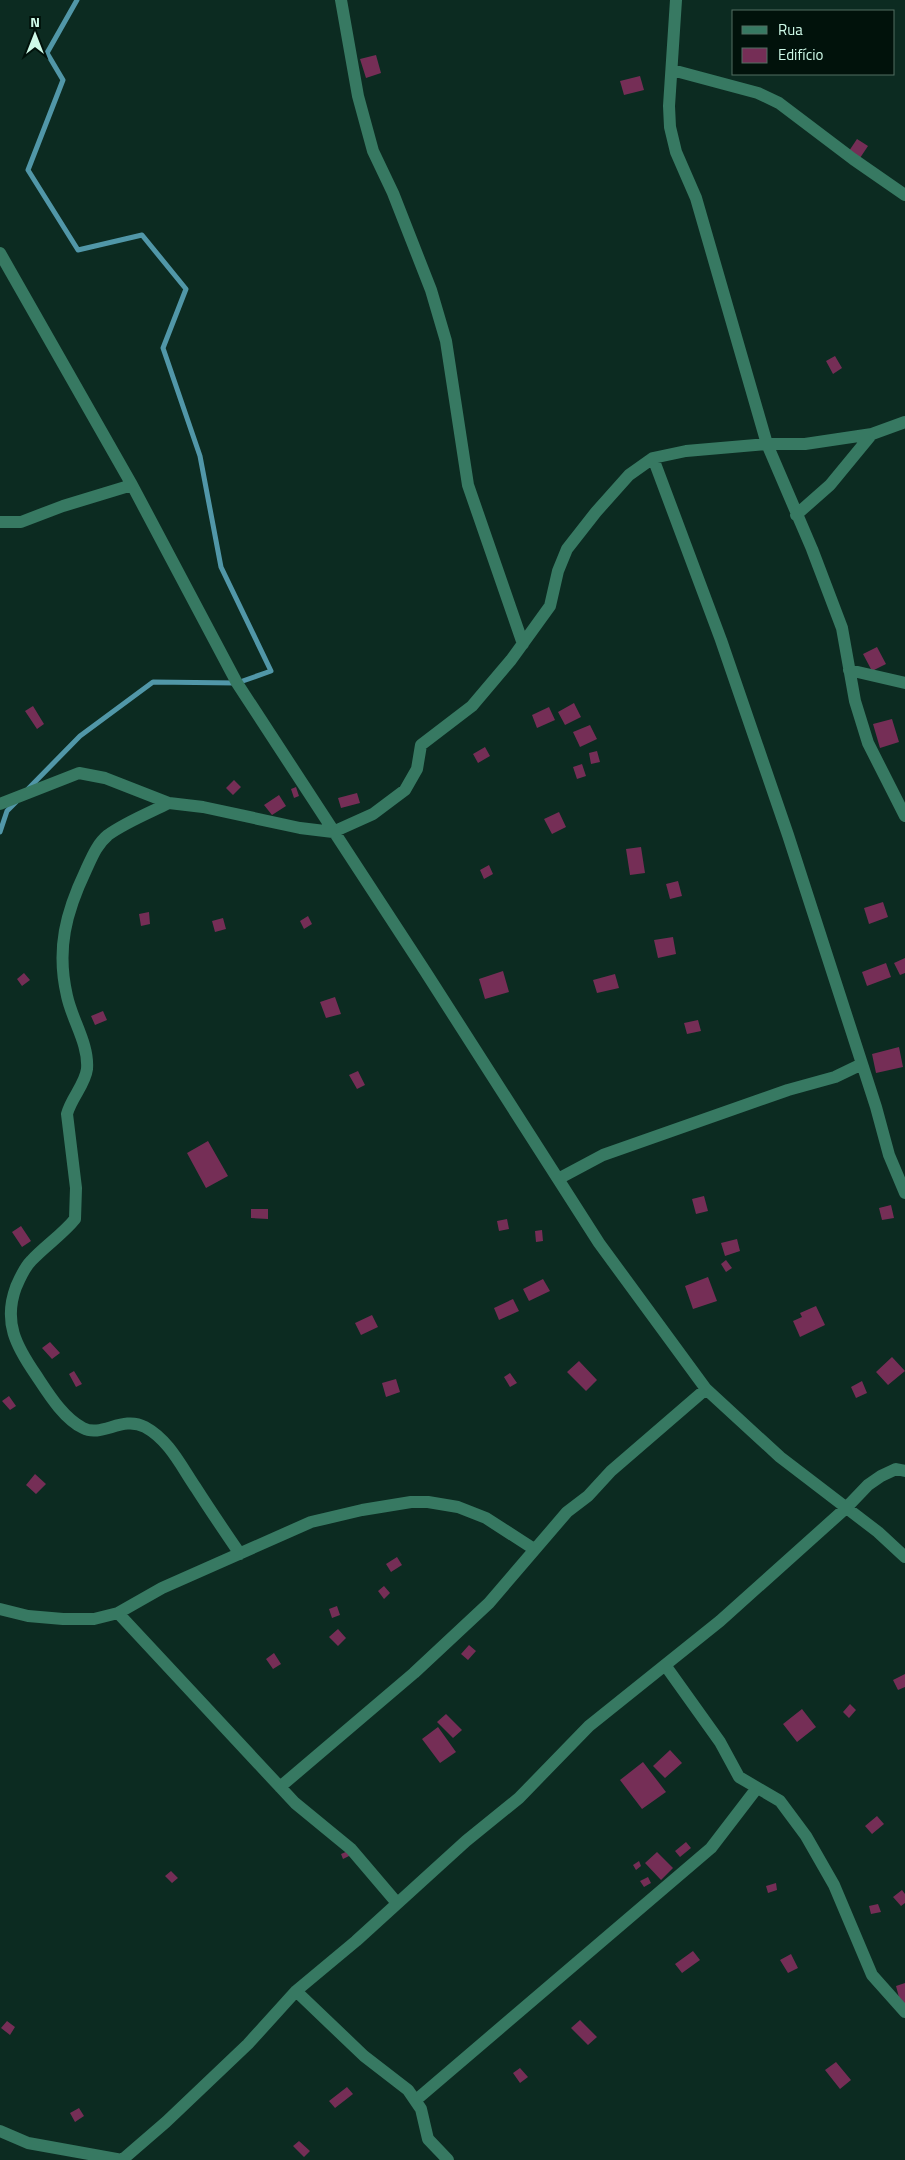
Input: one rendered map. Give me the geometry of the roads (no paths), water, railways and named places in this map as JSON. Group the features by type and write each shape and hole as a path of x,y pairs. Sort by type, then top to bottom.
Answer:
{"street":[{"path":"341,0 358,96 373,151 393,193 431,290 446,341 468,485 523,644"},
{"path":"676,0 668,106 670,127 676,152 696,198 767,444 796,515 812,548 842,628 855,702 868,743 905,816"},
{"path":"672,70 758,93 779,103 853,160 905,195"},
{"path":"0,253 132,485 237,683 599,1243 706,1389 780,1457 878,1532 905,1557"},
{"path":"1,804 79,773 105,778 169,803 203,807 300,828 332,832 373,814 405,790 417,769 421,745 472,706 523,644 550,606 558,570 567,549 596,512 629,475 653,458 686,451 767,444 805,444 872,434 905,422"},
{"path":"796,515 830,485 872,434"},
{"path":"653,458 724,649 788,835 889,1154 904,1190"},
{"path":"0,522 21,522 63,506 132,485"},
{"path":"849,670 905,683"},
{"path":"169,803 108,836 96,848 70,905 64,928 64,977 67,996 87,1056 86,1076 70,1105 68,1114 76,1188 75,1218 29,1263 20,1278 11,1301 11,1325 18,1346 33,1371 49,1395 70,1419 83,1428 92,1431 133,1422 146,1428 166,1444 240,1554"},
{"path":"558,1179 603,1155 788,1090 835,1077 862,1064"},
{"path":"280,1787 428,1660 489,1603 567,1512 588,1496 611,1471 706,1389"},
{"path":"0,2130 28,2143 122,2160 166,2122 248,2044 296,1991 466,1841 519,1798 589,1726 720,1621 846,1508 868,1485 880,1476 896,1469 905,1471"},
{"path":"0,1609 28,1616 63,1619 94,1619 118,1613 162,1588 311,1522 362,1510 428,1502 458,1507 486,1518 534,1549"},
{"path":"118,1613 295,1803 351,1849 397,1903"},
{"path":"664,1665 720,1742 739,1777 780,1801 806,1836 834,1885 872,1975 905,2012"},
{"path":"416,2100 711,1848 757,1788"},
{"path":"296,1991 364,2056 408,2090 421,2109 428,2139 448,2160"}],"waterway":[{"path":"28,789 80,736 153,682 237,683 271,671 221,567 200,456 163,348 186,289 142,235 78,250 28,170 63,80 47,53 77,0"},
{"path":"0,832 7,811 16,802"}]}
